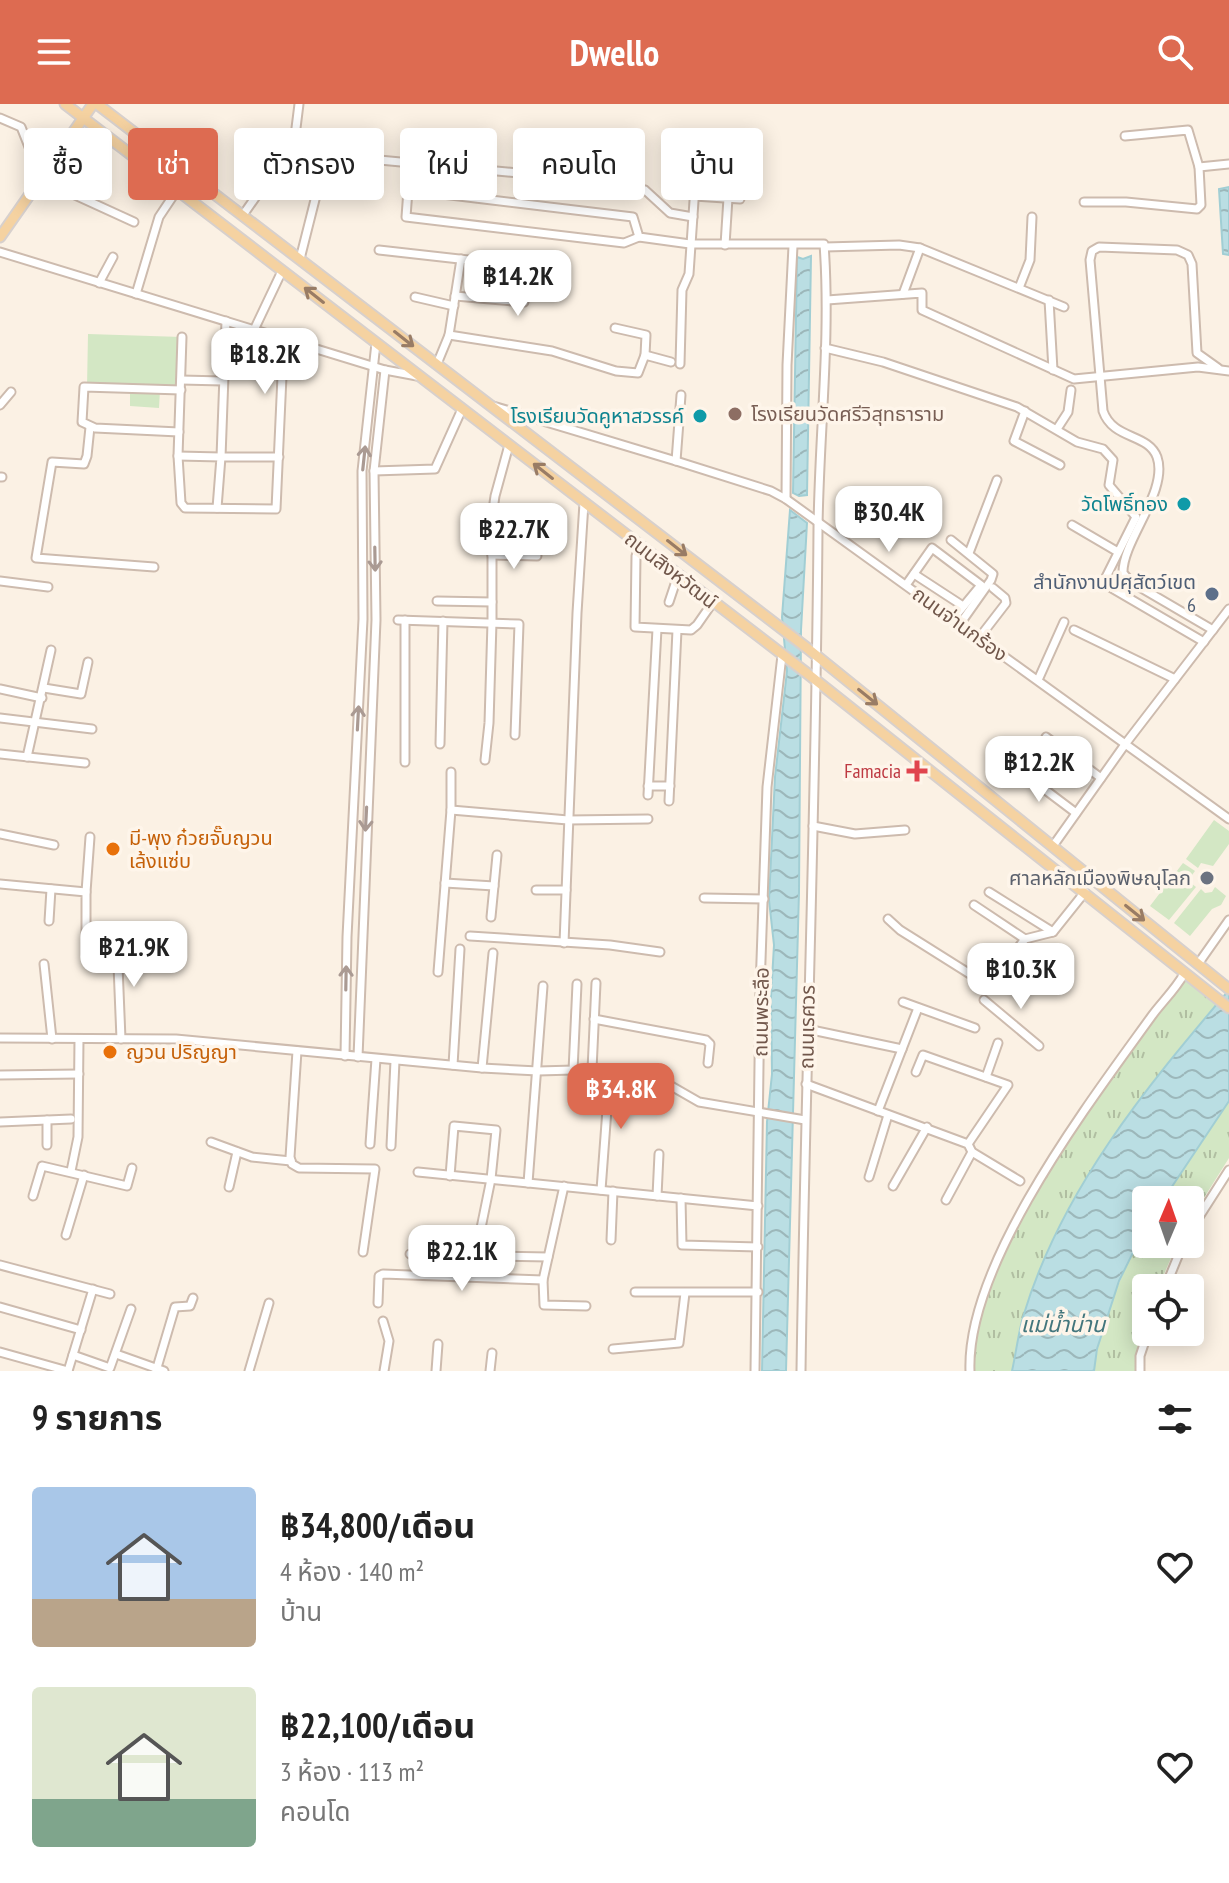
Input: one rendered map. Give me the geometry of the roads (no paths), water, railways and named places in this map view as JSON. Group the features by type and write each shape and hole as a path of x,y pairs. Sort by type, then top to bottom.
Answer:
{"main road":[{"name":"ถนนสิงหวัฒน์","path":"65,104 128,152"},
{"name":"ถนนสิงหวัฒน์","path":"95,104 807,648 1229,989"},
{"path":"76,128 95,104"},
{"path":"0,237 4,224 24,199"},
{"name":"ถนนสิงหวัฒน์","path":"190,200 808,674 1229,1008"},
{"path":"1043,859 1053,846"}],"street":[{"path":"296,128 299,104"},
{"path":"0,118 21,127 24,134"},
{"path":"1084,202 1126,202 1197,209 1201,205 1199,167 1188,130 1125,136"},
{"path":"1199,167 1229,164"},
{"path":"497,171 645,190 670,213 693,217"},
{"path":"86,200 134,222"},
{"path":"136,294 159,217 170,200"},
{"path":"243,215 254,200"},
{"path":"300,259 315,200"},
{"path":"408,200 406,217 624,243 639,237 690,244 899,245 920,248 1064,307"},
{"path":"492,200 633,217 639,237"},
{"path":"680,364 682,290 689,274 694,200"},
{"path":"725,245 728,200"},
{"path":"1019,288 1030,260 1032,217"},
{"path":"786,499 787,365 793,246"},
{"name":"ถนนเรศวร","path":"801,1371 801,1120 806,1084 818,683 818,522 827,300 824,246"},
{"path":"1213,630 1131,582 1123,573 1124,563 1160,470 1157,455 1151,446 1116,430 1107,422 1103,411 1090,260 1092,251 1099,247 1177,250 1188,255 1192,264 1197,353 1218,368"},
{"path":"903,294 920,248"},
{"path":"379,250 558,270"},
{"path":"0,252 385,370 419,377"},
{"path":"99,283 113,257"},
{"path":"437,364 449,335 461,259"},
{"path":"455,296 524,302 531,267"},
{"path":"254,330 282,271"},
{"path":"827,300 922,293 922,310 1074,379 1198,367 1229,371"},
{"path":"415,297 454,306"},
{"path":"1049,300 1053,370"},
{"path":"217,508 226,321"},
{"path":"449,335 552,351 616,371 638,373 645,355 646,335 615,328"},
{"path":"182,337 178,456 181,506 185,508 275,510 282,376 293,342"},
{"path":"345,1056 347,937 363,606 362,471 376,343"},
{"path":"825,348 883,362 1025,411 1077,442 1103,449 1113,460 1109,485 1136,517 1103,583 1204,642"},
{"path":"645,355 671,362"},
{"path":"358,1057 376,620 374,471 385,370"},
{"path":"181,380 223,381"},
{"path":"179,432 90,427 81,420 83,387 181,390"},
{"path":"1057,429 1068,412 1071,390"},
{"path":"0,405 11,392"},
{"path":"676,461 681,395"},
{"name":"ถนนจ่านกร้อง","path":"491,405 771,491 786,499 1229,819"},
{"path":"374,471 434,470 462,409"},
{"path":"1025,411 1014,441 1060,465"},
{"path":"90,427 84,464 52,462 36,558 154,567"},
{"path":"485,760 489,723 495,496 509,445"},
{"path":"178,456 279,457"},
{"path":"969,553 997,480"},
{"path":"564,943 584,503"},
{"path":"1072,525 1118,552"},
{"path":"951,540 990,569 993,575 956,622"},
{"path":"640,546 636,556 635,627 689,630 696,627 713,602"},
{"path":"906,585 932,548 981,585 963,606 956,622"},
{"path":"492,555 537,556"},
{"path":"914,574 963,606"},
{"path":"669,602 678,575"},
{"path":"0,581 48,587"},
{"path":"979,638 1006,603 1005,597 993,588"},
{"path":"437,601 492,602"},
{"path":"1053,846 1126,743 1229,609"},
{"path":"405,762 401,620 519,624 515,735"},
{"path":"440,744 443,621"},
{"path":"1038,680 1064,622"},
{"path":"657,629 648,790 670,786"},
{"path":"669,801 677,630"},
{"path":"1074,630 1175,679"},
{"path":"27,757 51,650"},
{"name":"ถนนพระลือ","path":"755,1371 762,1113 760,989 767,787 782,655"},
{"path":"44,688 81,694 88,662"},
{"path":"0,689 42,698"},
{"path":"0,718 92,729"},
{"path":"1046,737 1101,778"},
{"path":"0,754 85,763"},
{"path":"1019,770 1076,813"},
{"path":"438,972 451,810 451,772"},
{"path":"451,810 568,820 648,819"},
{"path":"813,826 858,835 905,830"},
{"path":"0,834 54,845"},
{"path":"86,954 90,837"},
{"path":"491,917 497,855"},
{"path":"445,883 494,886"},
{"path":"0,884 86,892"},
{"path":"49,921 51,889"},
{"path":"536,890 566,890"},
{"path":"989,892 1053,932"},
{"path":"888,919 900,930 989,986 1025,939 1053,932 1085,892"},
{"path":"704,898 764,899"},
{"path":"974,905 1025,939"},
{"path":"1200,965 1229,920"},
{"path":"470,936 610,945 660,952"},
{"path":"117,941 121,1039"},
{"path":"453,1065 460,949"},
{"path":"482,1068 493,953"},
{"path":"44,964 52,1039"},
{"path":"970,1371 978,1310 1005,1246 1044,1169 1184,974"},
{"path":"592,1070 596,983"},
{"path":"573,1071 577,984"},
{"path":"528,1183 543,986"},
{"path":"984,1000 1039,1046"},
{"path":"903,1002 975,1028"},
{"path":"878,1111 918,1008"},
{"path":"594,1019 706,1040 710,1044 708,1063"},
{"path":"807,1029 902,1049"},
{"path":"0,1038 176,1039 482,1068 538,1071 610,1069 652,1075 699,1102 801,1120"},
{"path":"71,1171 78,1137 79,1039"},
{"path":"986,1077 998,1043"},
{"path":"291,1161 297,1051"},
{"path":"916,1072 923,1055 1008,1085 970,1148 946,1200"},
{"path":"370,1144 376,1059"},
{"path":"391,1146 395,1061"},
{"path":"601,1190 610,1069"},
{"path":"0,1075 79,1074"},
{"path":"806,1084 927,1127 970,1148 1020,1181"},
{"path":"869,1177 888,1115"},
{"path":"0,1122 71,1119"},
{"path":"47,1120 47,1145"},
{"path":"450,1176 454,1126 496,1130 491,1179 481,1228"},
{"path":"893,1186 927,1127"},
{"path":"211,1142 269,1160 291,1161 299,1168 375,1169 363,1252"},
{"path":"229,1187 237,1152"},
{"path":"657,1196 659,1154"},
{"path":"269,1160 269,1169"},
{"path":"33,1196 42,1166 127,1186 132,1168"},
{"path":"1204,1209 1229,1170"},
{"path":"418,1172 758,1206"},
{"path":"66,1235 84,1175"},
{"path":"564,1186 543,1280 544,1305 586,1306"},
{"path":"611,1240 613,1191"},
{"path":"681,1198 682,1245 758,1247"},
{"path":"410,1254 548,1257"},
{"path":"0,1265 110,1294"},
{"path":"378,1303 379,1276 383,1274 543,1280"},
{"path":"0,1352 68,1371 93,1289"},
{"path":"635,1292 758,1292"},
{"path":"613,1349 679,1343 685,1293"},
{"path":"116,1354 159,1370 175,1307 190,1306 193,1298"},
{"path":"249,1371 269,1303"},
{"path":"0,1307 81,1330"},
{"path":"73,1355 110,1368 131,1309"},
{"path":"383,1321 389,1341 384,1371"},
{"path":"436,1371 438,1344"},
{"path":"1140,1371 1143,1346"},
{"path":"490,1371 492,1353"}],"water":[{"path":"1229,187 1229,255 1223,254 1219,189"},
{"path":"811,256 807,495 799,496 793,493 797,257 803,259"},
{"path":"790,510 807,523 801,630 799,892 786,1371 762,1371 774,945 769,900 775,777 787,671 782,617"},
{"name":"แม่น้ำน่าน","path":"1229,990 1229,1101 1172,1186 1132,1186 1132,1255 1119,1281 1097,1349 1094,1371 1012,1371 1023,1317 1059,1227 1109,1143 1167,1064"}],"place":[{"name":"โรงเรียนวัดศรีวิสุทธาราม","path":"735,414"},
{"name":"โรงเรียนวัดคูหาสวรรค์","path":"700,416"},
{"name":"วัดโพธิ์ทอง","path":"1184,504"},
{"name":"สำนักงานปศุสัตว์เขต 6","path":"1212,594"},
{"name":"Famacia","path":"917,771"},
{"name":"มี-พุง ก๋วยจั๊บญวน เล้งแซ่บ","path":"113,849"},
{"name":"ศาลหลักเมืองพิษณุโลก","path":"1207,878"},
{"name":"ญวน ปริญญา","path":"110,1052"}]}
